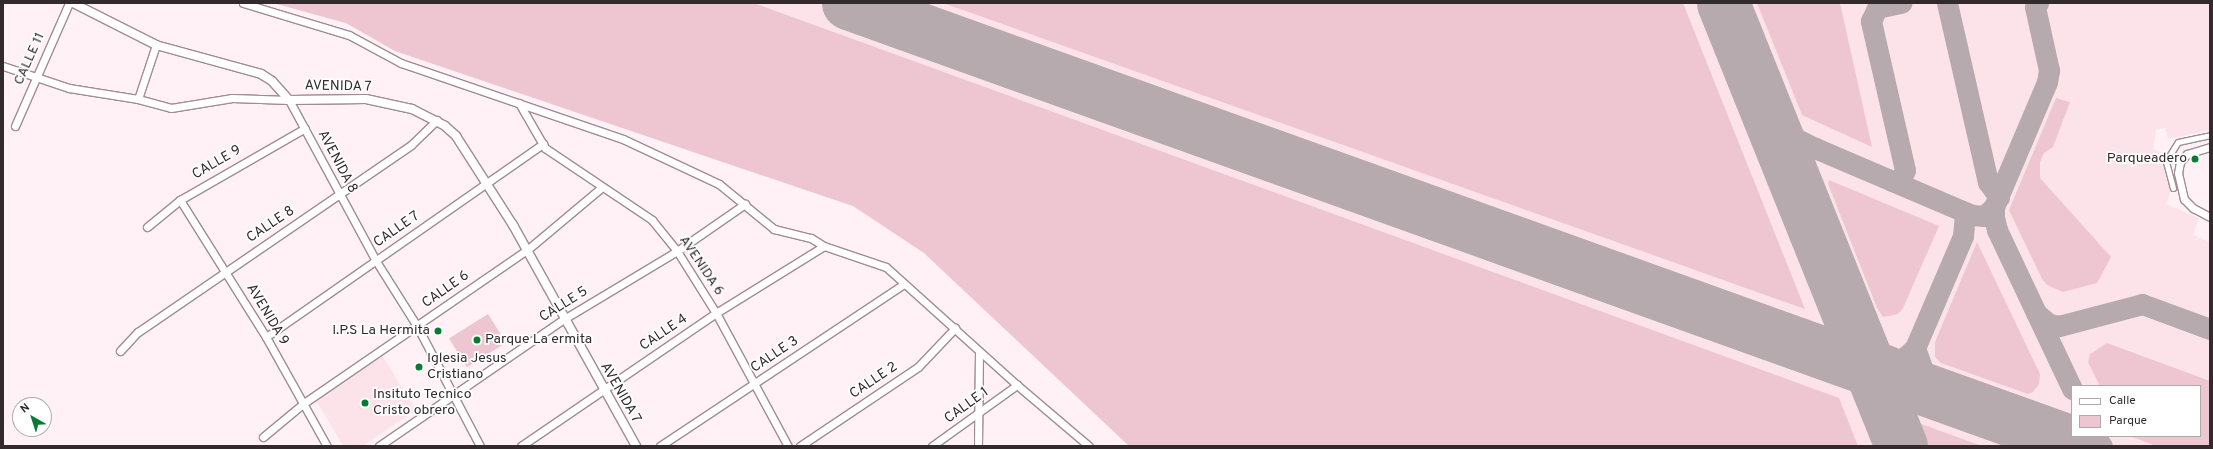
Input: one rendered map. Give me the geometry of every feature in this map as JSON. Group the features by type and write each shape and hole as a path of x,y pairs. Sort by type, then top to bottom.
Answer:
{"street":[{"name":"CALLE 11","path":"15,126 69,3"},
{"name":"AVENIDA 8","path":"73,3 156,44 261,74 272,81 289,100 305,128 376,261 417,326 452,396 480,446"},
{"path":"243,3 349,35 401,63 623,139 685,166 718,184 745,204 760,220 774,229 811,238 824,246 886,267 955,328 1016,385 1089,446"},
{"path":"138,99 156,44"},
{"name":"AVENIDA 7","path":"3,66 69,88 138,99 171,108 232,98 289,100 366,99 412,109 437,120 456,136 487,183 527,250 603,390 636,446"},
{"path":"519,103 543,144"},
{"name":"CALLE 8","path":"120,351 138,332 410,145 437,120"},
{"name":"CALLE 9","path":"147,228 180,200 305,128"},
{"path":"2173,188 2166,161 2178,142 2210,135"},
{"name":"CALLE 7","path":"266,338 543,144"},
{"name":"AVENIDA 6","path":"543,144 602,187 619,195 652,220 677,251 716,313 788,446"},
{"path":"2210,147 2187,154 2180,162 2178,173 2179,188 2184,199 2193,208 2210,217"},
{"name":"CALLE 6","path":"263,437 304,403 527,250 602,187"},
{"name":"AVENIDA 9","path":"180,200 266,338 327,446"},
{"name":"CALLE 5","path":"378,446 564,319 677,251 745,204"},
{"name":"CALLE 4","path":"521,446 716,313 824,246"},
{"name":"CALLE 3","path":"660,446 904,284"},
{"name":"CALLE 2","path":"800,446 918,367 955,328"},
{"path":"978,446 979,352"},
{"name":"CALLE 1","path":"932,446 979,414 1016,385"}],"shaded area":[{"path":"273,3 2210,3 2210,130 2168,139 2165,128 2156,130 2153,149 2163,153 2171,189 2166,204 2199,218 2193,235 2210,242 2210,446 1129,446 924,253 853,206 395,51 346,23"},
{"name":"Insituto Tecnico Cristo obrero","path":"381,354 416,410 363,446 343,446 314,397"}],"green space":[{"path":"273,3 754,3 1839,398 1858,446 1129,446 924,253 853,206 395,51 346,23"},
{"path":"943,3 1683,3 1805,309"},
{"path":"1757,3 1840,3 1872,147 1802,115"},
{"path":"2056,98 2070,102 2053,147 2044,153 2040,162 2040,178 2111,257 2097,283 2063,292 2047,285 2042,279 2009,210"},
{"path":"1829,180 1939,226 1903,308 1898,314 1883,317 1877,308 1828,184"},
{"path":"1977,242 2040,374 2039,384 2033,392 2028,394 1941,363 1935,357 1935,342"},
{"name":"Parque La ermita","path":"488,314 506,343 467,367 449,338"},
{"path":"2107,343 2210,381 2210,446 2156,446 2133,437 2201,437 2201,385 2100,385 2088,362 2090,354"},
{"path":"1913,421 1982,446 1923,446"}],"taxiway":[{"path":"1892,181 1900,180 1905,170 1871,21 1877,8 1901,3"},
{"path":"1947,3 1988,182 1999,197"},
{"path":"2038,3 2035,7 2049,70 2047,82 1994,207 1994,217 1997,230 2071,387"},
{"path":"1773,127 1815,148 1972,215 1984,216 1994,207"},
{"path":"1789,168 1797,153 1815,148"},
{"path":"1840,359 1893,361 1905,357 1915,348 1963,236 1965,212"},
{"path":"2036,313 2049,324 2059,326 2142,304 2210,329"},
{"path":"1858,337 1869,348 1892,357"},
{"path":"1915,348 1924,373 1944,397"},
{"path":"1898,436 1892,407 1915,348"},
{"path":"2072,442 2082,442 2086,437"},
{"path":"2096,437 2102,446"}],"runway":[{"path":"848,3 2083,446"},
{"path":"1723,3 1901,446"}],"place":[{"name":"Parqueadero","path":"2195,159"},
{"name":"I.P.S La Hermita","path":"438,331"},
{"name":"Parque La ermita","path":"477,340"},
{"name":"Iglesia Jesus Cristiano","path":"419,367"},
{"name":"Insituto Tecnico Cristo obrero","path":"365,403"}]}
